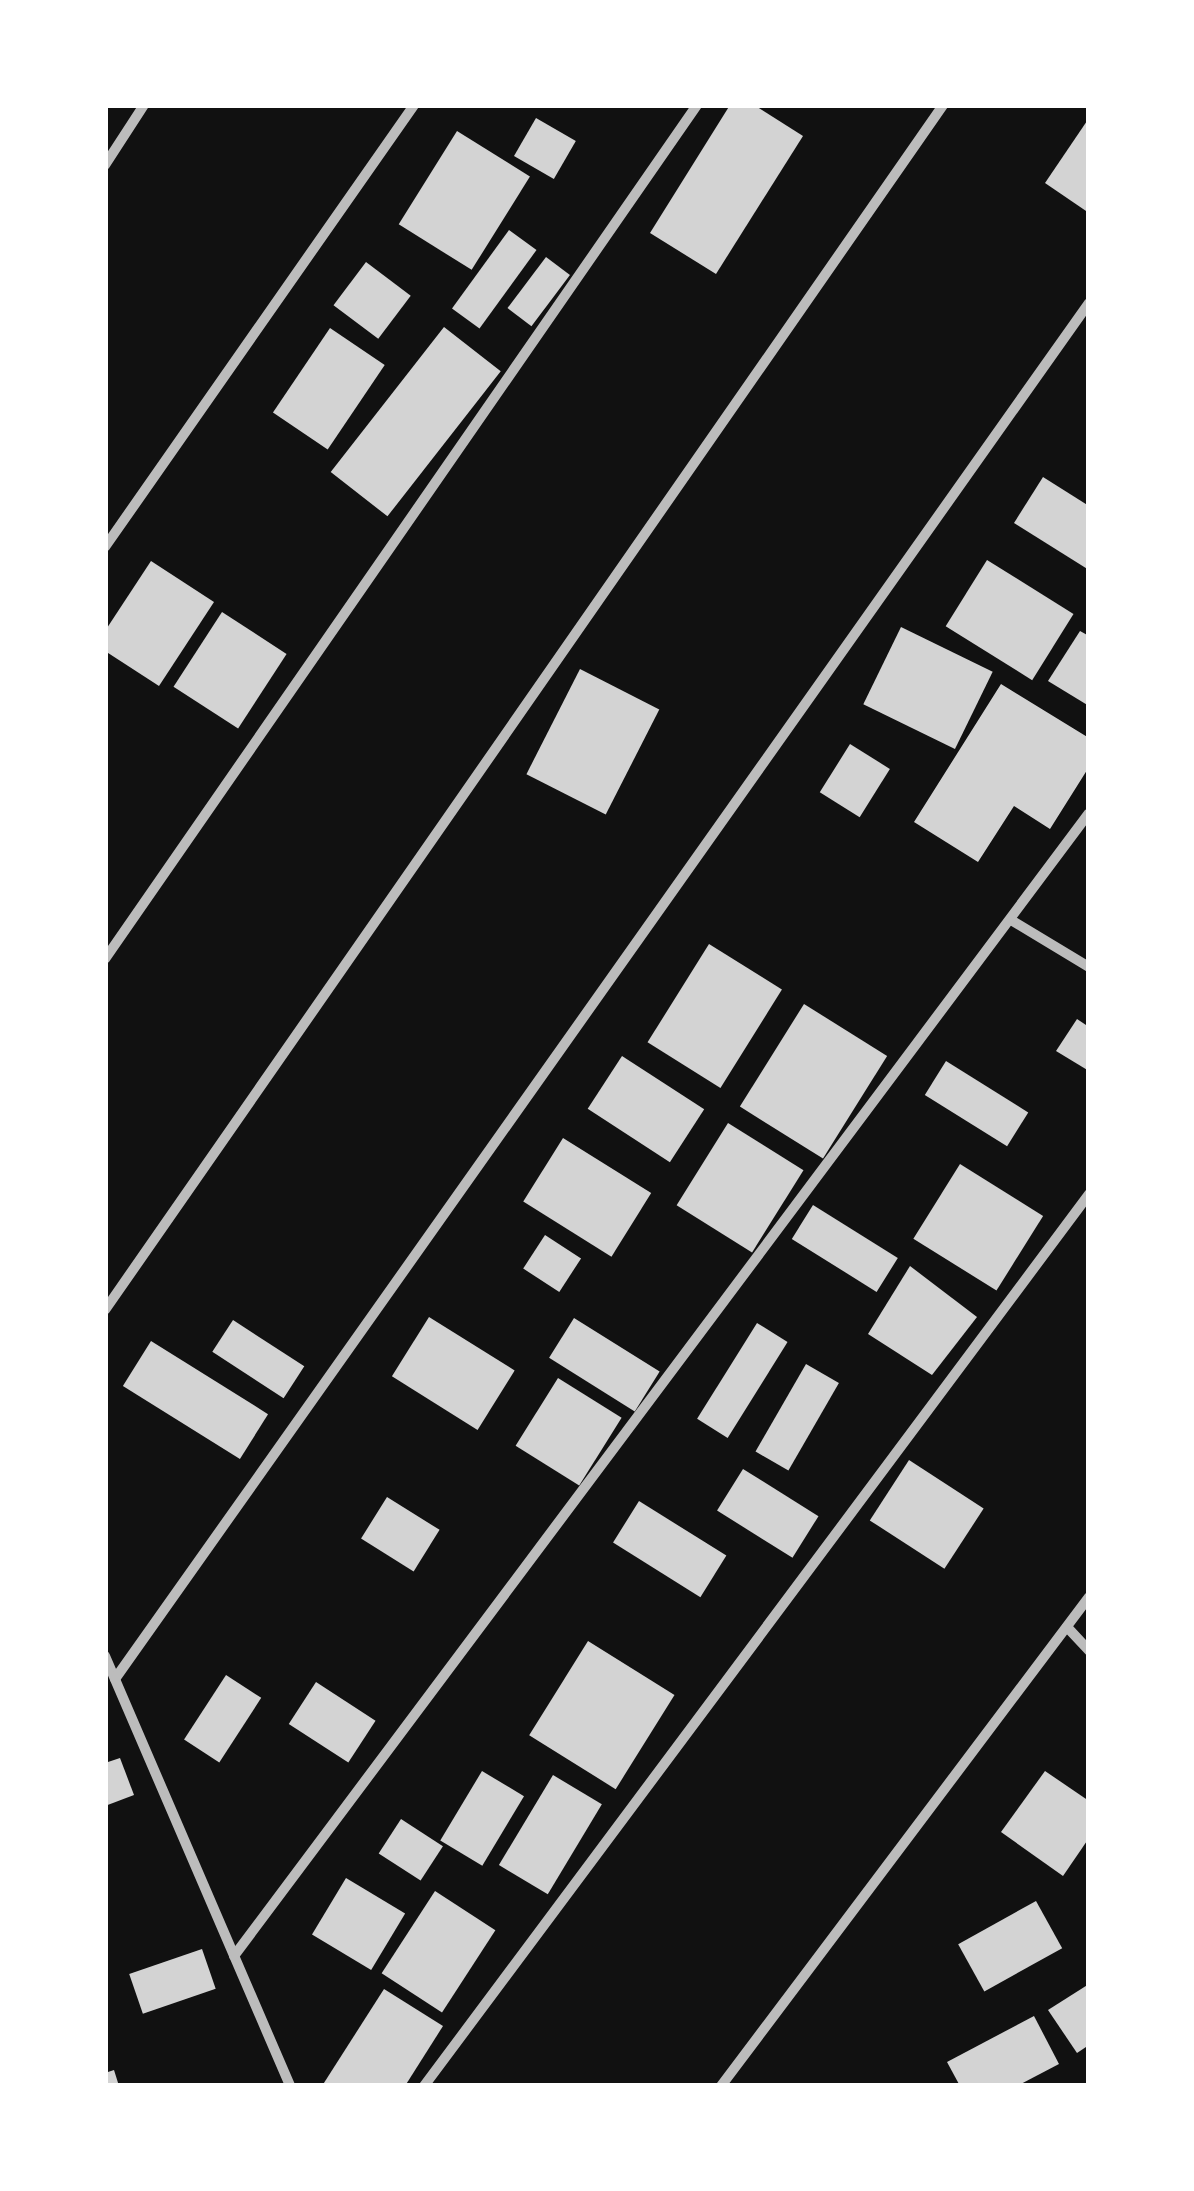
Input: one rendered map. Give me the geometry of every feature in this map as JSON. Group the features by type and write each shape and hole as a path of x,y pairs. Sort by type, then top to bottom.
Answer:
{"street":[{"path":"105,165 144,105"},
{"path":"105,548 414,105"},
{"path":"105,959 697,105"},
{"path":"105,1310 943,105"},
{"path":"115,1678 1089,302"},
{"path":"234,1956 1089,813"},
{"path":"1011,920 1089,967"},
{"path":"424,2086 1089,1194"},
{"path":"721,2086 1089,1597"},
{"path":"1067,1627 1089,1650"},
{"path":"105,1656 290,2086"}],"building":[{"path":"730,105 754,105 803,136 716,274 650,233"},
{"path":"536,118 576,141 554,179 514,156"},
{"path":"1089,118 1089,213 1045,183"},
{"path":"457,131 530,177 472,270 399,224"},
{"path":"509,230 537,250 479,328 452,308"},
{"path":"546,257 570,275 531,326 507,308"},
{"path":"366,262 411,296 378,339 334,305"},
{"path":"444,327 501,371 387,516 331,472"},
{"path":"330,328 385,365 328,449 273,413"},
{"path":"1043,477 1089,506 1089,570 1014,523"},
{"path":"987,560 1074,614 1032,680 946,626"},
{"path":"151,561 214,602 159,686 105,651 105,631"},
{"path":"222,612 287,654 238,729 174,687"},
{"path":"901,627 993,672 955,749 863,704"},
{"path":"1080,631 1089,636 1089,706 1048,681"},
{"path":"580,669 659,709 606,815 526,774"},
{"path":"1001,684 1089,738 1089,767 1050,829 1014,806 978,862 914,822"},
{"path":"850,744 890,769 860,817 820,792"},
{"path":"709,944 782,990 720,1088 648,1042"},
{"path":"804,1004 887,1056 823,1159 740,1107"},
{"path":"1077,1019 1089,1027 1089,1071 1056,1051"},
{"path":"622,1056 704,1109 670,1162 588,1109"},
{"path":"946,1061 1028,1112 1007,1146 925,1095"},
{"path":"728,1123 803,1170 752,1252 677,1205"},
{"path":"563,1138 651,1193 611,1257 523,1202"},
{"path":"960,1164 1043,1216 996,1291 913,1239"},
{"path":"813,1205 898,1258 877,1292 792,1239"},
{"path":"545,1235 581,1258 559,1292 523,1269"},
{"path":"910,1266 977,1317 932,1375 868,1334"},
{"path":"429,1317 515,1371 478,1430 392,1376"},
{"path":"574,1318 660,1372 635,1411 549,1358"},
{"path":"233,1320 304,1366 284,1398 212,1352"},
{"path":"757,1323 788,1342 728,1438 697,1419"},
{"path":"151,1341 268,1414 240,1459 123,1386"},
{"path":"806,1364 839,1383 788,1470 756,1451"},
{"path":"558,1378 622,1418 579,1486 516,1446"},
{"path":"909,1460 984,1508 944,1569 870,1520"},
{"path":"743,1469 818,1516 793,1558 717,1511"},
{"path":"387,1497 440,1530 414,1571 361,1539"},
{"path":"639,1501 726,1556 700,1597 613,1543"},
{"path":"588,1641 675,1695 616,1789 529,1735"},
{"path":"226,1675 261,1698 219,1762 184,1740"},
{"path":"316,1682 376,1721 348,1763 289,1724"},
{"path":"120,1758 134,1795 105,1806 105,1763"},
{"path":"482,1771 524,1796 482,1866 440,1840"},
{"path":"1045,1771 1089,1801 1089,1838 1063,1876 1001,1832"},
{"path":"553,1775 602,1804 548,1894 499,1865"},
{"path":"401,1819 443,1846 421,1881 379,1853"},
{"path":"346,1878 405,1914 371,1970 312,1935"},
{"path":"435,1891 495,1930 442,2012 382,1973"},
{"path":"1036,1901 1062,1948 984,1991 958,1944"},
{"path":"202,1949 216,1989 143,2014 129,1974"},
{"path":"1089,1984 1089,2045 1077,2053 1048,2010"},
{"path":"384,1989 443,2026 405,2086 322,2086"},
{"path":"1034,2016 1059,2064 1017,2086 960,2086 947,2062"},
{"path":"114,2070 119,2086 105,2086 105,2073"}]}
